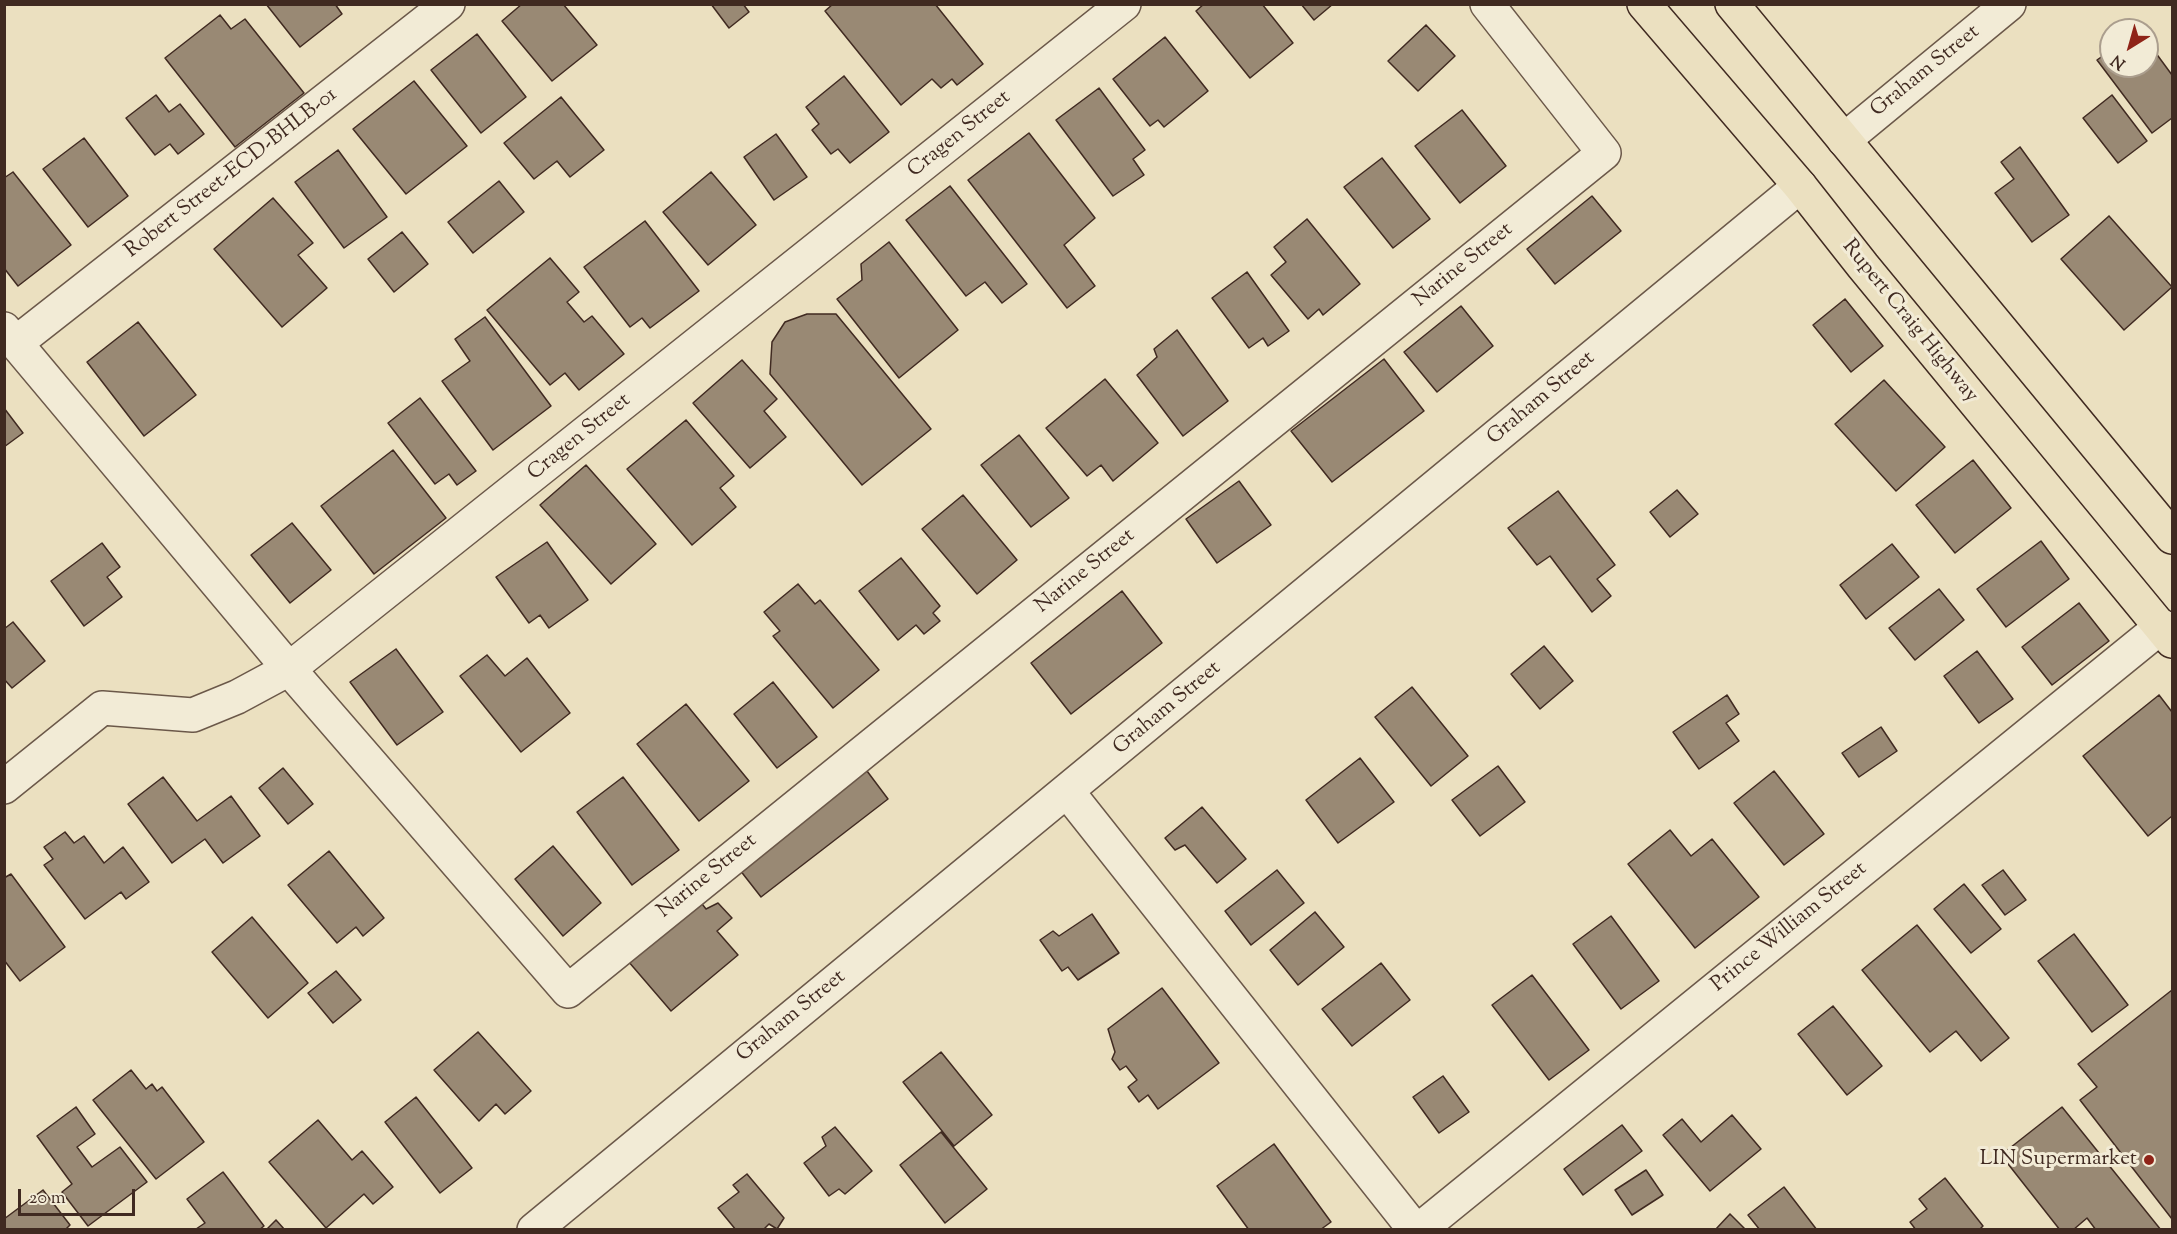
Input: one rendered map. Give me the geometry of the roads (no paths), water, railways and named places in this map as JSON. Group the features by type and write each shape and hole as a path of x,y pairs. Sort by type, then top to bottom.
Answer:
{"main road":[{"name":"Rupert Craig Highway","path":"1644,4 1800,186 1863,266 2167,633"},
{"path":"1732,4 2172,537"}],"street":[{"name":"Robert Street-ECD-BHLB-01","path":"10,336 448,4"},
{"name":"Cragen Street","path":"4,787 102,708 193,715 237,697 289,669 1124,4"},
{"name":"Narine Street","path":"289,669 568,990 1604,153 1487,4"},
{"name":"Graham Street","path":"1844,141 2009,4"},
{"name":"Graham Street","path":"534,1230 1800,186"},
{"path":"10,336 289,669"},
{"name":"Prince William Street","path":"1417,1230 2167,633"},
{"path":"1067,791 1417,1230"}],"place":[{"name":"LIN Supermarket","path":"2149,1160"}]}
